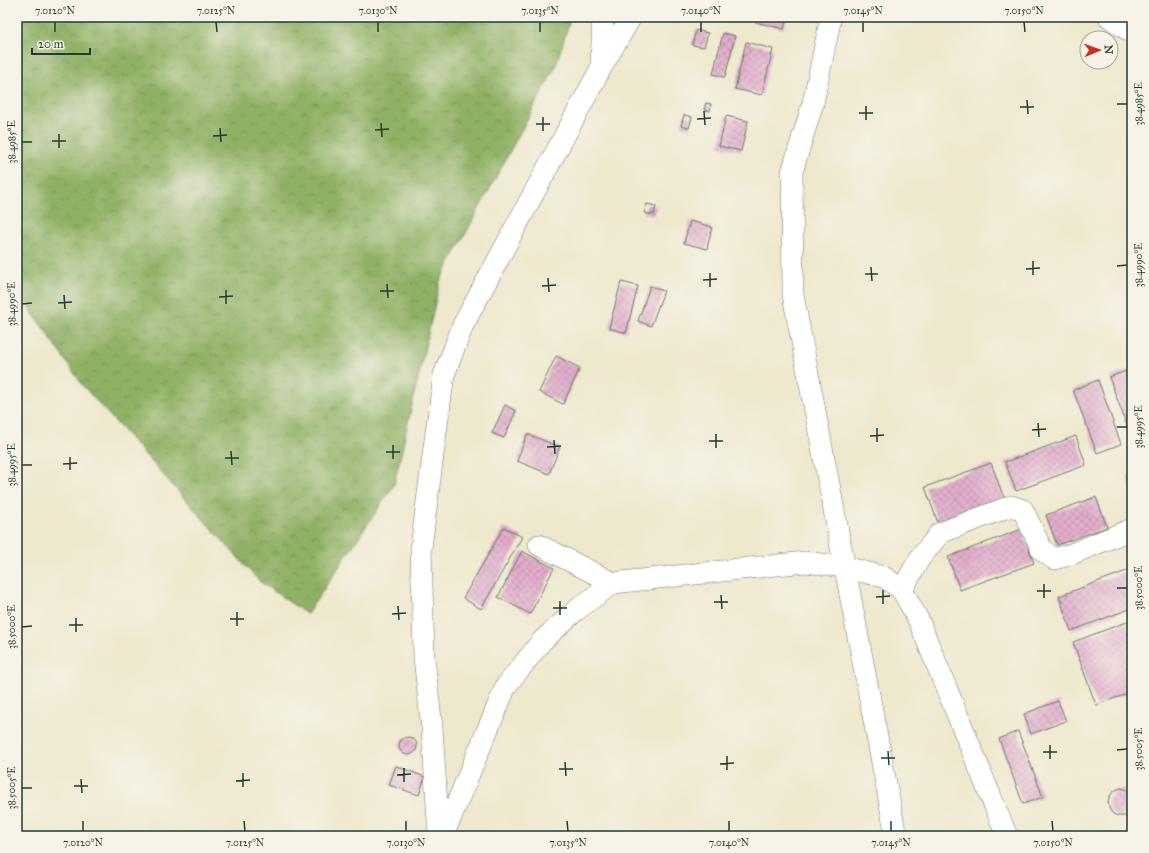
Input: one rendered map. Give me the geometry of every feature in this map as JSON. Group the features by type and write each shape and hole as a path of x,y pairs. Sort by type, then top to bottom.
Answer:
{"street":[{"path":"601,68 603,17"},
{"path":"439,836 432,728 424,658 421,548 444,375 463,324 601,68 631,17"},
{"path":"831,17 813,103 792,172 793,295 896,836"},
{"path":"1109,17 1132,33"},
{"path":"902,590 920,558 940,533 1011,506 1023,510 1042,550 1054,559 1069,555 1132,529"},
{"path":"539,545 613,583"},
{"path":"443,836 506,686 542,641 574,612 613,583 805,562 845,567 884,577 902,590 918,619 1007,836"}],"green space":[{"path":"17,17 571,17 555,68 440,281 394,485 307,614 260,582 83,386 17,290"}],"building":[{"path":"756,17 787,17 784,29 755,22"},
{"path":"696,30 708,33 704,47 692,45"},
{"path":"723,33 735,36 725,77 713,74"},
{"path":"746,42 773,49 762,95 735,89"},
{"path":"706,103 711,104 710,111 704,110"},
{"path":"684,115 692,117 689,128 681,126"},
{"path":"726,116 748,121 741,151 719,146"},
{"path":"647,204 656,206 654,215 644,213"},
{"path":"690,221 712,227 707,249 684,243"},
{"path":"621,282 638,286 626,333 609,328"},
{"path":"650,286 664,291 651,326 638,321"},
{"path":"556,356 580,368 563,404 539,392"},
{"path":"1132,369 1132,439 1109,377"},
{"path":"1098,380 1121,444 1097,453 1073,390"},
{"path":"505,405 516,411 504,438 492,433"},
{"path":"527,434 560,447 549,474 517,461"},
{"path":"1076,436 1086,465 1016,491 1005,462"},
{"path":"991,463 1004,498 938,523 925,487"},
{"path":"1132,475 1132,490 1127,477"},
{"path":"1096,497 1107,527 1057,545 1046,515"},
{"path":"504,527 522,537 481,609 463,598"},
{"path":"1022,529 1034,563 960,590 948,557"},
{"path":"522,551 554,568 530,614 498,597"},
{"path":"1132,569 1132,608 1071,631 1059,596"},
{"path":"1132,620 1132,692 1096,705 1073,642"},
{"path":"1058,701 1066,721 1031,734 1024,714"},
{"path":"1018,731 1043,797 1023,804 999,739"},
{"path":"404,737 412,737 417,742 415,753 412,755 404,755 399,750 399,742"},
{"path":"396,766 425,777 419,795 389,785"},
{"path":"1120,788 1132,793 1132,813 1127,816 1117,816 1112,813 1109,808 1108,801 1110,796 1114,791"}]}
